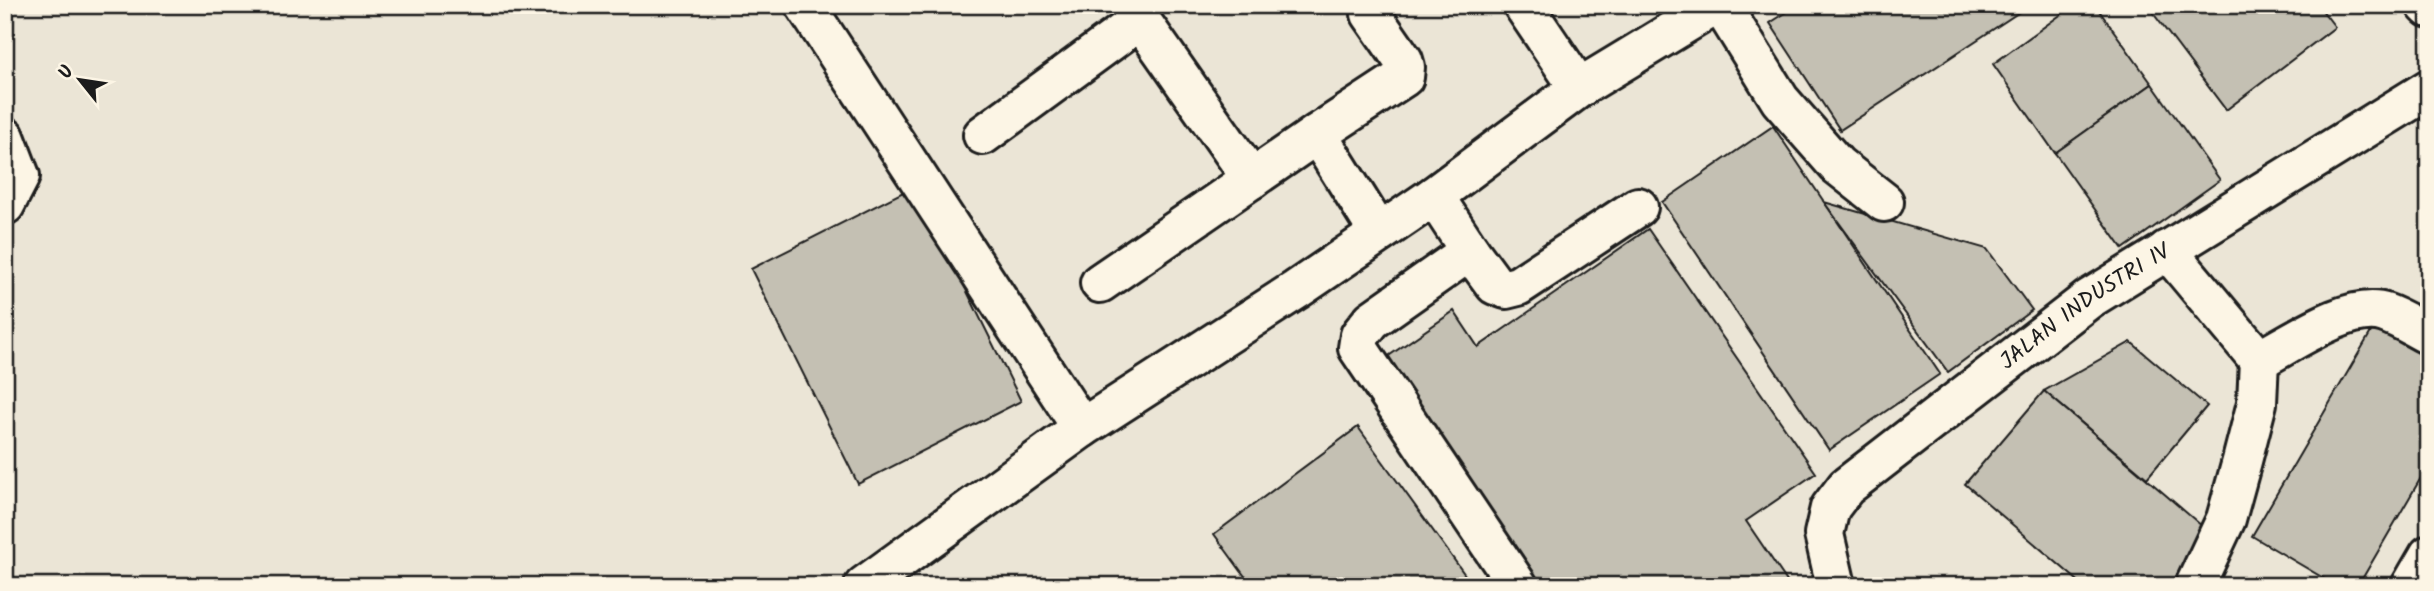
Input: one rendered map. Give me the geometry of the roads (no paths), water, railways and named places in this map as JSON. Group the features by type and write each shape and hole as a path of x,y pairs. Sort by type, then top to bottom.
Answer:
{"main road":[{"path":"804,5 1082,428"},
{"path":"1523,5 1580,88"},
{"path":"864,586 1082,428 1285,297 1434,196 1674,16 1719,5 1780,100 1838,165 1884,202"},
{"path":"983,135 1135,13 1252,179"},
{"path":"1100,283 1404,77 1403,60 1371,13"},
{"name":"JALAN INDUSTRI IV","path":"1836,586 1824,534 1830,508 1846,487 2089,299 2429,89"},
{"path":"1317,134 1379,233"},
{"path":"5,137 20,176 5,205"},
{"path":"1434,196 1495,285 1506,289 1518,286 1638,206"},
{"path":"2167,250 2259,360 2257,403 2242,461 2225,519 2196,583"},
{"path":"1470,251 1372,320 1360,335 1358,348 1518,586"},
{"path":"2259,360 2336,319 2360,311 2383,312 2429,335"},
{"path":"2411,586 2429,555"}]}
